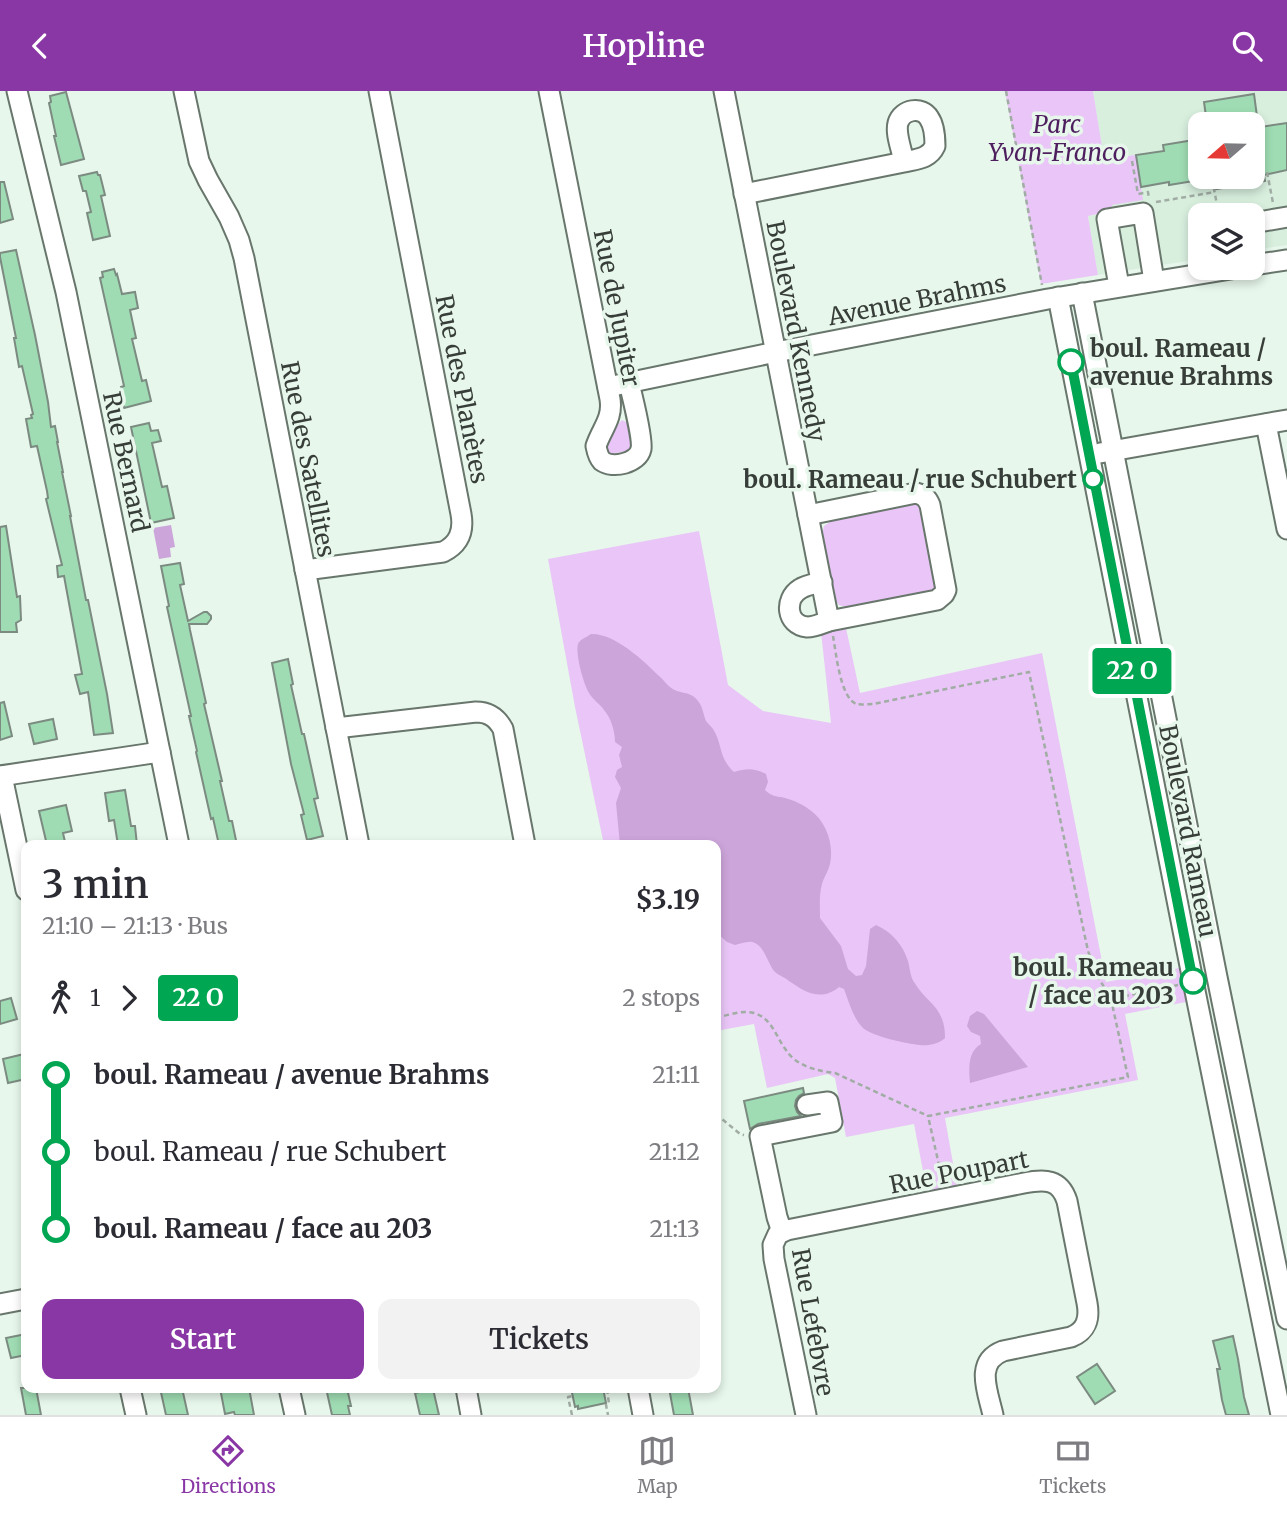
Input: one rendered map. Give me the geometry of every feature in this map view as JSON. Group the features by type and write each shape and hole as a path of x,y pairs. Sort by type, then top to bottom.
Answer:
{"street":[{"name":"Rue Bernard","path":"17,91 66,292 178,840"},
{"name":"Rue des Satellites","path":"184,91 196,150 242,250 358,840"},
{"name":"Rue des Planètes","path":"305,570 443,552 454,545 462,528 379,91"},
{"name":"Rue de Jupiter","path":"549,91 608,387 611,413 598,439 596,450 603,461 614,464 635,458 641,450 629,383"},
{"name":"Boulevard Kennedy","path":"724,91 831,625"},
{"path":"744,194 904,162"},
{"path":"1119,286 1107,219 1143,213 1154,281"},
{"path":"1265,263 1287,260"},
{"name":"Avenue Brahms","path":"608,387 1058,297 1188,274"},
{"name":"Boulevard Rameau","path":"1082,293 1287,1319"},
{"name":"Boulevard Rameau","path":"1058,297 1148,751 1189,982 1281,1415"},
{"path":"1089,455 1287,420"},
{"path":"1266,424 1287,529"},
{"path":"808,515 916,493 926,497 930,505 946,590 937,600 831,625 807,627 796,622 790,613 789,602 795,592 805,586 822,582"},
{"path":"336,728 476,712 491,715 503,729 524,840"},
{"path":"1148,751 1171,746"},
{"path":"21,867 1,776 160,752"},
{"path":"1189,982 1217,977"},
{"path":"760,1136 832,1122 828,1101 807,1105"},
{"name":"Rue Lefebvre","path":"760,1136 777,1217 779,1235 773,1245 774,1259 806,1415"},
{"name":"Rue Poupart","path":"779,1235 1035,1181 1050,1181 1060,1188 1069,1208 1088,1310 1087,1323 1080,1332 1071,1337 995,1354 986,1364 985,1375 993,1415"},
{"path":"1251,1267 1276,1262"},
{"path":"0,1304 21,1300"},
{"path":"131,1393 136,1415"},
{"path":"290,1393 295,1415"},
{"path":"467,1393 471,1415"},
{"path":"639,1393 643,1415"}],"path":[{"path":"1006,91 1042,285"},
{"path":"1132,161 1138,194 1148,192 1150,203 1214,192"},
{"path":"1267,171 1280,213"},
{"path":"1214,189 1216,203"},
{"path":"721,1017 743,1012 763,1017 787,1053 805,1066 835,1073 928,1116 1128,1077 1111,999 1097,975 1088,951 1029,672 873,704 857,704 849,698 842,683 831,625"},
{"path":"1111,999 1189,982"},
{"path":"928,1116 944,1188"},
{"path":"721,1118 740,1134 760,1136"},
{"path":"606,1393 609,1403 606,1405 608,1415"},
{"path":"572,1415 568,1397 573,1396"}],"shaded area":[{"path":"1093,91 1287,91 1287,245 1265,248 1265,203 1188,203 1188,261 1098,275 1088,216 1112,211"},
{"path":"171,525 175,547 170,548 171,557 159,559 153,528"},
{"path":"591,634 609,638 628,649 670,687 695,698 716,735 725,761 734,772 750,769 766,774 768,782 765,790 798,803 816,815 825,827 831,849 830,864 821,888 820,918 841,946 848,969 856,976 862,975 866,966 870,929 876,925 887,931 903,950 914,982 939,1012 945,1038 937,1043 923,1045 874,1034 863,1028 857,1020 844,989 839,987 819,995 807,992 775,972 763,950 756,944 748,942 735,945 727,942 721,937 721,840 620,840 616,803 621,788 615,777 617,770 622,767 619,755 622,747 615,742 609,717 587,689 577,649 582,639"},
{"path":"977,1011 984,1014 1028,1067 970,1083 971,1056 981,1044 980,1036 971,1032 967,1026 970,1016"}],"green space":[{"name":"Parc Yvan-Franco","path":"1005,91 1093,91 1104,159 1136,155 1143,200 1112,205 1112,211 1088,216 1098,275 1041,284"},
{"path":"622,420 628,423 632,447 627,451 611,454 606,447"},
{"path":"918,504 921,507 937,586 933,591 849,608 839,605 835,600 822,535 824,526 833,520"},
{"path":"699,531 728,685 763,711 831,723 821,632 846,628 860,693 1042,653 1106,982 1179,968 1186,1002 1125,1014 1138,1080 945,1118 957,1186 927,1192 914,1124 846,1137 835,1078 828,1074 767,1088 754,1024 721,1030 721,840 603,840 548,559"}],"building":[{"path":"66,92 84,159 61,165 49,103 50,96"},
{"path":"1254,94 1256,112 1205,112 1204,102"},
{"path":"1287,123 1287,170 1265,175 1265,126"},
{"path":"1188,141 1188,182 1141,187 1136,155 1164,151 1163,145"},
{"path":"97,172 105,195 101,196 110,236 93,240 87,213 91,212 79,176"},
{"path":"0,182 4,182 13,219 0,223"},
{"path":"16,250 35,335 51,427 55,426 113,733 94,735 88,692 80,694 75,675 82,674 64,576 58,577 57,566 62,565 37,446 31,447 26,419 32,418 33,414 22,366 19,367 0,257 0,253"},
{"path":"114,269 122,294 135,292 138,308 130,310 136,338 132,339 142,381 146,380 151,401 124,408 121,387 124,386 100,278 103,277 102,272"},
{"path":"149,423 151,431 158,430 161,441 152,443 162,487 167,486 174,518 151,523 131,427"},
{"path":"6,526 17,597 20,596 21,620 16,623 17,632 0,632 0,527"},
{"path":"180,563 184,584 180,585 188,621 204,612 211,616 207,624 189,624 220,781 236,840 218,840 213,818 211,819 161,566"},
{"path":"288,659 293,684 291,685 318,798 314,799 323,836 307,840 301,815 304,814 291,764 272,663"},
{"path":"4,702 12,736 0,740 0,703"},
{"path":"53,719 57,739 34,744 29,724"},
{"path":"125,790 131,826 135,826 136,840 117,840 114,820 109,821 105,793"},
{"path":"66,805 72,831 63,833 65,840 46,840 39,811"},
{"path":"11,998 17,1019 0,1024 0,1001"},
{"path":"21,1055 21,1080 8,1083 3,1059"},
{"path":"803,1088 804,1093 796,1100 795,1106 801,1116 758,1124 750,1129 744,1101"},
{"path":"21,1335 21,1356 11,1358 6,1338"},
{"path":"1233,1336 1249,1415 1226,1415 1222,1400 1217,1369 1220,1369 1213,1341"},
{"path":"1097,1364 1115,1391 1095,1404 1077,1377"},
{"path":"22,1393 37,1393 41,1415 26,1415"},
{"path":"161,1393 183,1393 188,1415 166,1415"},
{"path":"221,1393 250,1393 254,1415 235,1415 234,1412 225,1414"},
{"path":"327,1393 348,1393 350,1415 332,1415"},
{"path":"415,1393 434,1393 439,1415 420,1415"},
{"path":"572,1393 604,1393 606,1403 578,1409 578,1406 575,1407"},
{"path":"670,1393 689,1393 693,1415 674,1415"}],"bus line":[{"path":"1071,362 1193,981"}],"place":[{"name":"boul. Rameau / avenue Brahms","path":"1071,362"},
{"name":"boul. Rameau / rue Schubert","path":"1093,479"},
{"name":"boul. Rameau / face au 203","path":"1193,981"}]}
